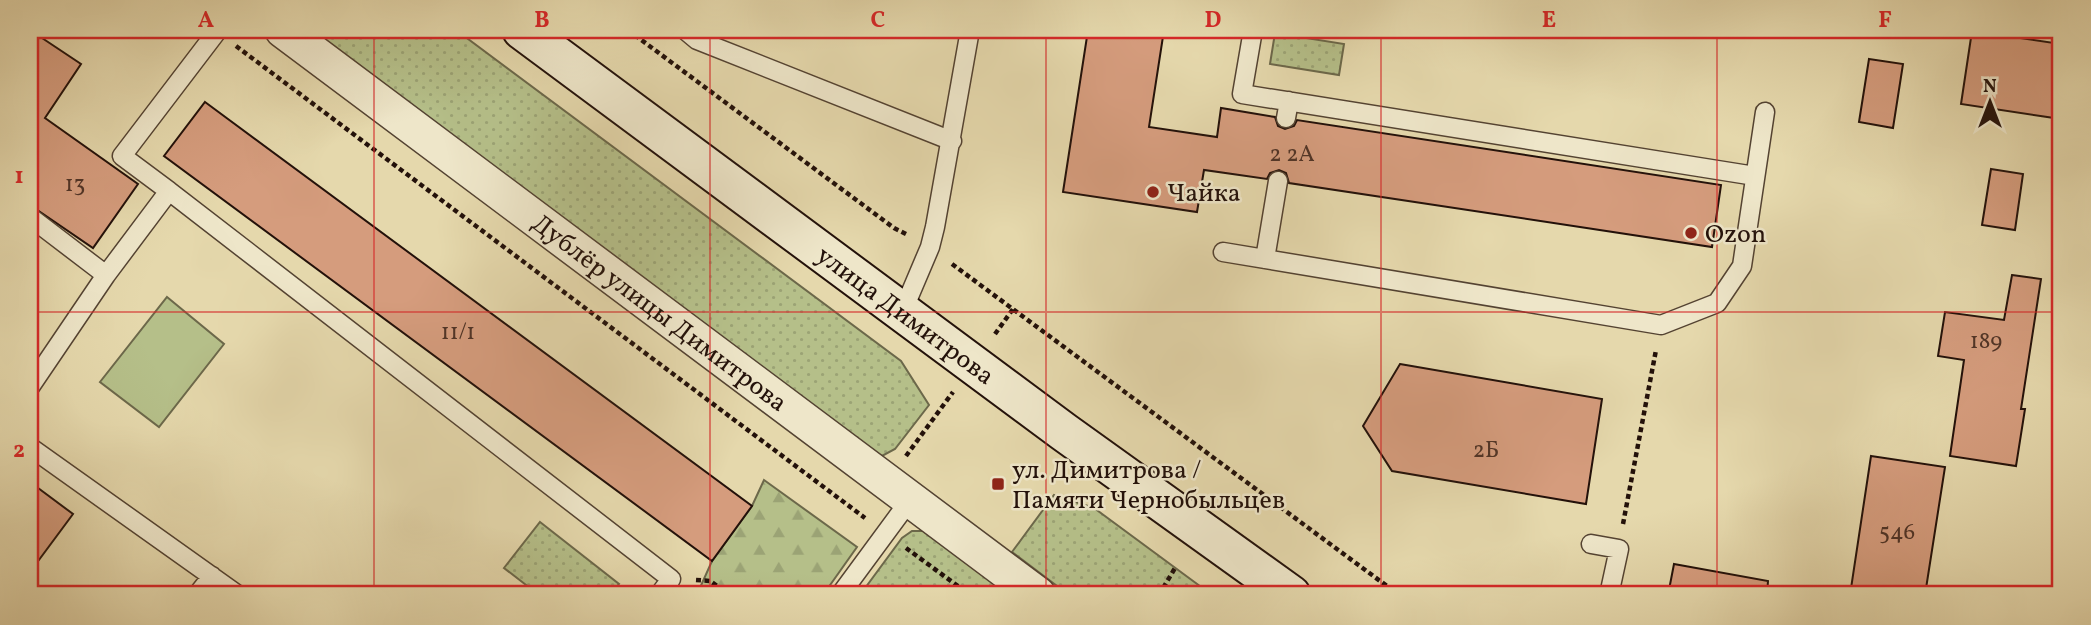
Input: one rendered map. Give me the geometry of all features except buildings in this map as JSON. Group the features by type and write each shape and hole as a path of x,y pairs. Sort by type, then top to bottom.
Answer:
{"main road":[{"name":"улица Димитрова","path":"522,30 902,313 1291,595"}],"street":[{"name":"Дублёр улицы Димитрова","path":"283,30 1038,595"}],"lane":[{"path":"685,30 697,40 952,141"},
{"path":"902,313 930,247 952,141 970,30"},
{"path":"1252,30 1242,94 1287,110 1755,176"},
{"path":"224,36 122,156 671,579 659,595"},
{"path":"1223,252 1661,325 1717,303 1742,266 1765,112"},
{"path":"1265,259 1278,181"},
{"path":"30,387 106,275 169,191"},
{"path":"30,217 106,275"},
{"path":"30,447 238,595"},
{"path":"840,595 886,533 899,491"},
{"path":"1591,544 1619,549 1609,595"},
{"path":"197,595 212,576"}],"path":[{"path":"628,30 894,228 930,247 1399,595"},
{"path":"224,36 970,595"},
{"path":"899,491 973,365 1013,309"},
{"path":"1619,549 1661,325"},
{"path":"1159,595 1175,568"},
{"path":"671,579 710,581 730,595"}],"green space":[{"path":"308,30 456,30 901,361 929,405 895,449 880,457"},
{"path":"1275,33 1344,44 1339,75 1270,64"},
{"path":"167,297 224,344 159,427 100,382"},
{"path":"764,480 857,547 823,595 703,595 698,592 712,561 752,506"},
{"path":"1054,495 1094,508 1212,595 1069,595 1012,552"},
{"path":"540,522 619,584 610,595 539,595 504,568"},
{"path":"912,531 927,531 1013,595 860,595 902,538"}],"place":[{"name":"Чайка","path":"1153,192"},
{"name":"Ozon","path":"1691,233"},
{"name":"ул. Димитрова / Памяти Чернобыльцев","path":"998,484"}]}
